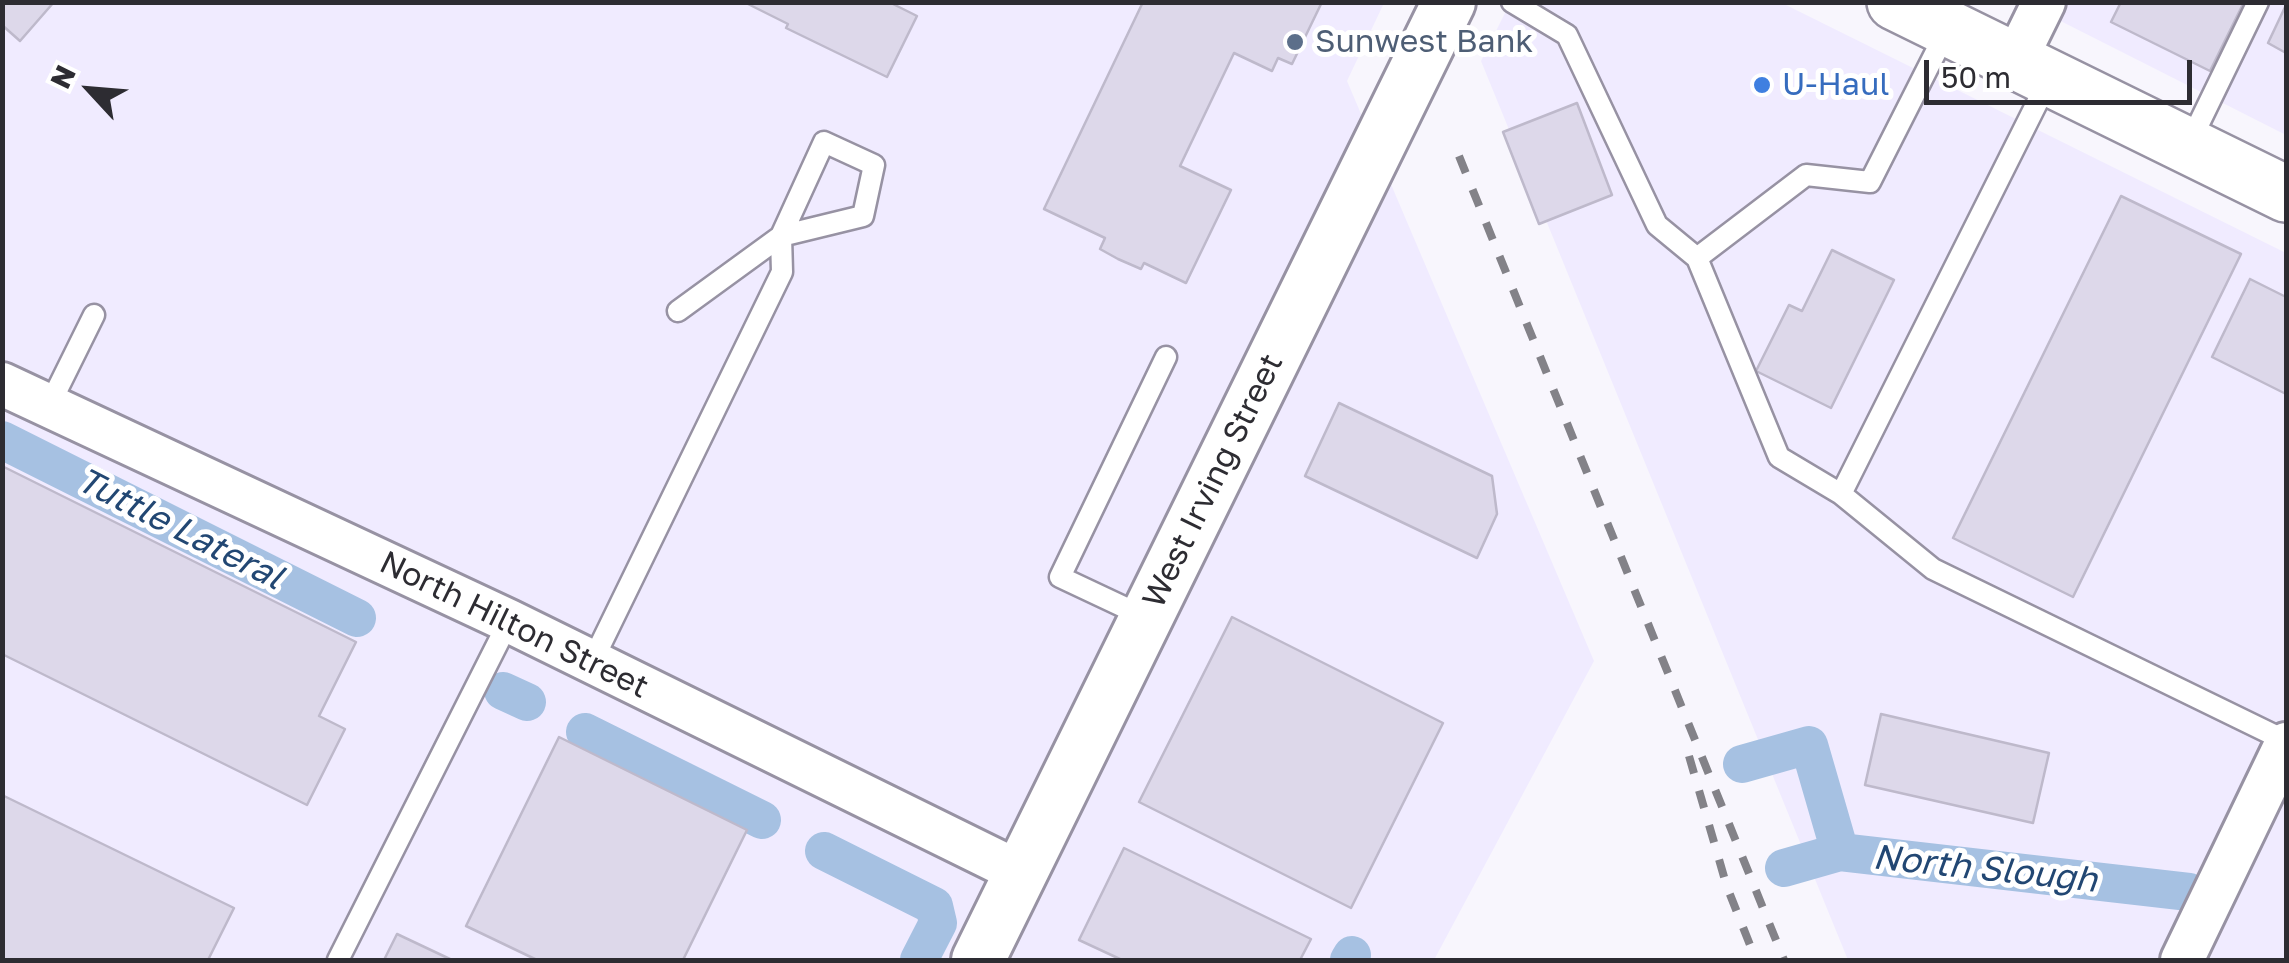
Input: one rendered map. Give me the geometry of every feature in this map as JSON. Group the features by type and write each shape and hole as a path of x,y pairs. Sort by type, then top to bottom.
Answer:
{"main road":[{"path":"1896,2 2286,194"}],"street":[{"name":"West Irving Street","path":"978,960 1448,2"},
{"path":"2032,69 2044,2"},
{"name":"North Hilton Street","path":"2,384 509,621 1022,873"},
{"path":"2182,960 2286,743"}],"lane":[{"path":"1512,2 1567,36 1657,226 1697,258 1779,457 1841,494 1933,569 2286,743"},
{"path":"2188,146 2258,2"},
{"path":"1697,258 1806,175 1870,182 1948,28"},
{"path":"1841,494 2032,69"},
{"path":"592,662 782,272 782,236 824,142 874,165 862,216 782,236 678,310"},
{"path":"49,406 94,315"},
{"path":"1146,618 1060,577 1166,357"},
{"path":"338,960 509,621"}],"shaded area":[{"path":"2,3 1384,3 1347,81 1594,661 1434,960 3,960"},
{"path":"1510,3 1782,3 2286,253 2286,960 1848,960 1481,61"},
{"path":"2025,3 2286,3 2286,135"}],"building":[{"path":"2,2 54,2 20,41 2,25"},
{"path":"744,2 889,2 917,16 887,77 786,28 788,24"},
{"path":"1143,2 1322,2 1292,64 1278,58 1272,71 1234,53 1180,166 1231,190 1186,283 1144,263 1141,269 1118,259 1100,249 1105,238 1044,209"},
{"path":"2121,2 2244,2 2210,71 2111,22"},
{"path":"2286,5 2286,53 2268,43"},
{"path":"1577,103 1612,195 1539,224 1503,132"},
{"path":"2121,196 2241,254 2073,597 1953,538"},
{"path":"1832,250 1894,280 1831,408 1756,371 1789,305 1802,311"},
{"path":"2250,279 2286,297 2286,394 2212,357"},
{"path":"1339,403 1492,476 1497,514 1477,558 1305,476"},
{"path":"2,466 356,642 319,716 345,729 307,805 2,654"},
{"path":"1232,617 1443,723 1351,908 1139,802"},
{"path":"1881,714 2049,753 2033,823 1865,785"},
{"path":"559,737 747,830 683,960 537,960 466,926"},
{"path":"2,795 234,908 208,960 2,960"},
{"path":"1124,848 1311,939 1300,960 1122,960 1079,940"},
{"path":"397,934 452,960 384,960"}],"waterway":[{"name":"Tuttle Lateral","path":"2,440 357,618"},
{"name":"Tuttle Lateral","path":"503,691 527,702"},
{"name":"Tuttle Lateral","path":"585,732 762,820"},
{"name":"Tuttle Lateral","path":"1742,764 1809,745 1840,852"},
{"name":"Tuttle Lateral","path":"824,851 934,906 938,923 919,960"},
{"name":"North Slough","path":"1784,868 1840,852 2189,892"},
{"name":"Tuttle Lateral","path":"1349,960 1352,955"}],"railway":[{"path":"1459,156 1784,960"},
{"path":"1689,756 1727,887 1756,960"}],"place":[{"name":"Sunwest Bank","path":"1295,42"},
{"name":"U-Haul","path":"1762,85"}]}
